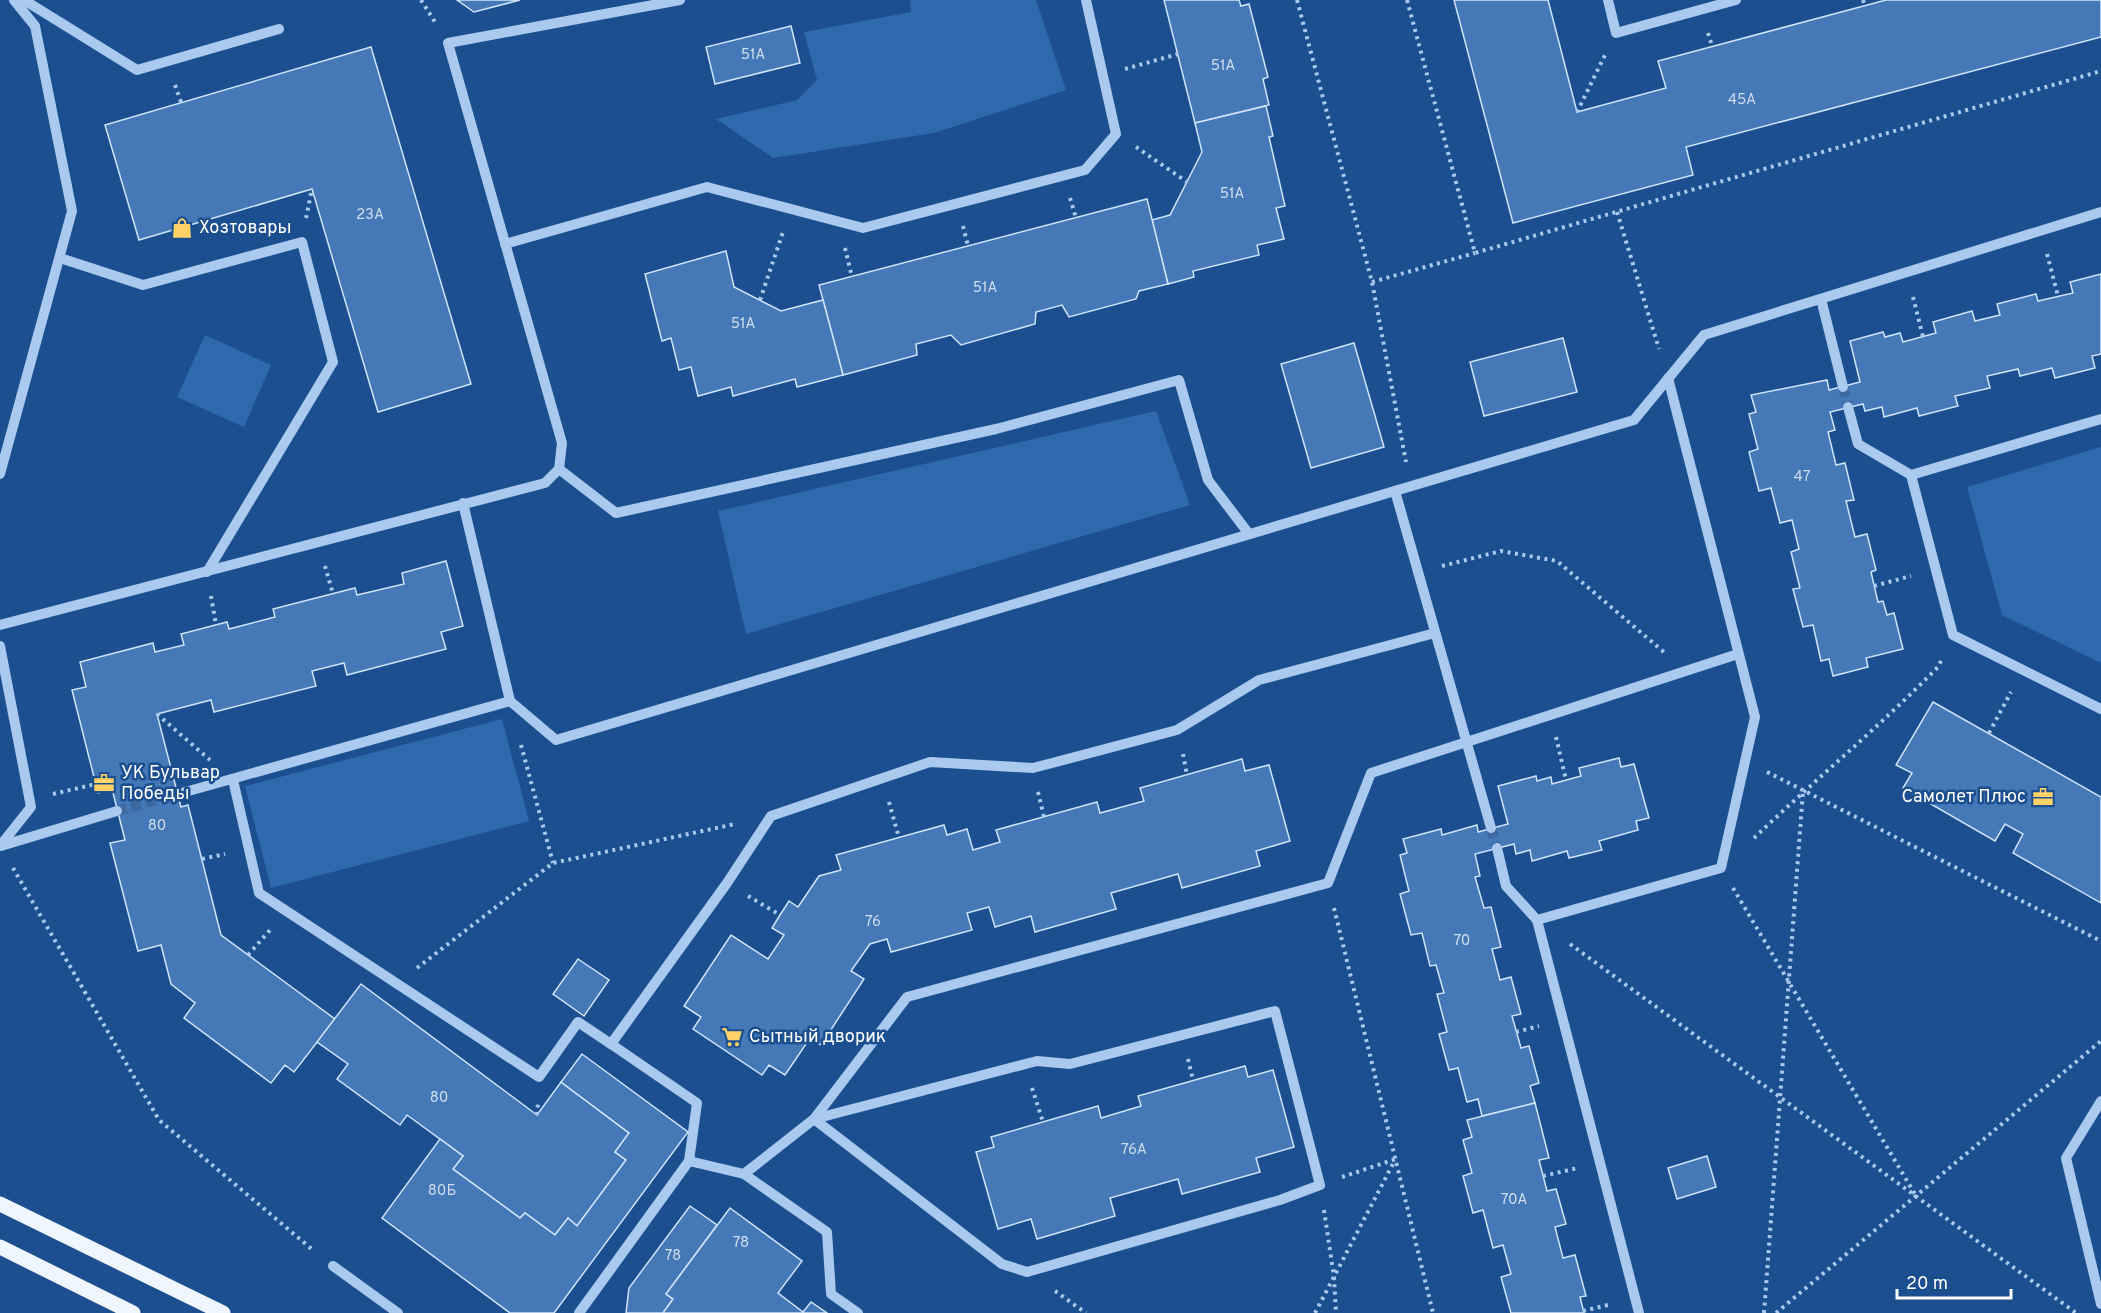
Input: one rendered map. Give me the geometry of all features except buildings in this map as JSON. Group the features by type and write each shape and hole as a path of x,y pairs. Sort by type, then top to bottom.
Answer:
{"main road":[{"path":"0,1204 223,1313"},
{"path":"3,1249 133,1313"}],"lane":[{"path":"0,474 72,211 35,26 14,0"},
{"path":"24,0 137,70 279,29"},
{"path":"0,625 545,483 559,469 562,443 448,43 680,0"},
{"path":"506,244 707,187 862,228 1085,170 1116,134 1086,0"},
{"path":"1608,0 1616,33 1736,0"},
{"path":"463,503 510,701 556,740 1634,420 1704,335 2101,212"},
{"path":"60,258 142,285 302,242 333,362 207,572"},
{"path":"1821,299 1843,387"},
{"path":"1538,920 1721,868 1755,717 1668,378"},
{"path":"559,469 616,513 996,429 1179,380 1208,480 1249,534"},
{"path":"1848,407 1858,444 1911,475 1934,570 1953,635 2101,709"},
{"path":"1911,475 2101,419"},
{"path":"1395,491 1491,828"},
{"path":"611,1044 727,883 771,816 930,762 1033,768 1177,730 1259,680 1435,633"},
{"path":"0,645 31,807 0,846"},
{"path":"744,1174 814,1119 907,998 1328,884 1371,773 1738,654"},
{"path":"178,794 510,701"},
{"path":"233,780 259,893 540,1077 578,1022 697,1103 689,1161 579,1313"},
{"path":"0,846 117,812"},
{"path":"1497,848 1506,886 1538,920 1639,1313"},
{"path":"1275,1011 1320,1185 1280,1200 1027,1272 1002,1264 814,1119 1037,1061 1070,1064 1275,1011"},
{"path":"2101,1101 2066,1158 2101,1304"},
{"path":"689,1161 744,1174 827,1232 831,1294 858,1313"},
{"path":"333,1266 398,1313"}],"path":[{"path":"1297,0 1372,282 1411,486"},
{"path":"1407,0 1475,254"},
{"path":"1863,0 1865,6"},
{"path":"1577,112 1616,33"},
{"path":"1104,74 1178,54"},
{"path":"1372,282 2101,71"},
{"path":"1116,134 1187,182"},
{"path":"760,300 791,209"},
{"path":"1617,212 1668,378"},
{"path":"2042,230 2058,296"},
{"path":"1906,271 1923,337"},
{"path":"1418,572 1501,551 1557,561 1686,671"},
{"path":"1874,586 1934,570"},
{"path":"1916,1196 1721,868 1803,790 1882,724 1938,667 1953,635"},
{"path":"1989,733 2023,670"},
{"path":"510,701 553,863"},
{"path":"157,714 233,780"},
{"path":"1551,714 1566,780"},
{"path":"1745,761 2101,941"},
{"path":"882,778 899,838"},
{"path":"29,799 96,784"},
{"path":"1764,1313 1803,790"},
{"path":"397,983 553,863 771,816"},
{"path":"0,846 159,1120 333,1266"},
{"path":"727,883 780,915"},
{"path":"1328,884 1433,1313"},
{"path":"248,955 285,910"},
{"path":"1538,920 2076,1313"},
{"path":"1776,1313 2101,1041"},
{"path":"1025,1064 1043,1122"},
{"path":"1336,1313 1334,1277 1320,1185 1396,1159"},
{"path":"1315,1313 1396,1159"},
{"path":"1543,1176 1600,1162"}],"shaded area":[{"path":"910,0 1036,0 1066,90 934,133 773,158 716,119 797,100 817,80 804,32 911,12"},
{"path":"205,335 271,365 244,427 177,397"},
{"path":"1156,411 1190,505 746,634 718,511"},
{"path":"2101,447 2101,663 2002,615 1967,487"},
{"path":"502,719 529,821 271,888 245,786"}],"tunnel":[{"path":"1843,387 1848,407"},
{"path":"117,811 178,794"},
{"path":"1491,828 1497,848"}],"place":[{"name":"Хозтовары","path":"182,228"},
{"name":"УК Бульвар Победы","path":"104,783"},
{"name":"Самолет Плюс","path":"2043,797"},
{"name":"Сытный дворик","path":"732,1037"}]}
